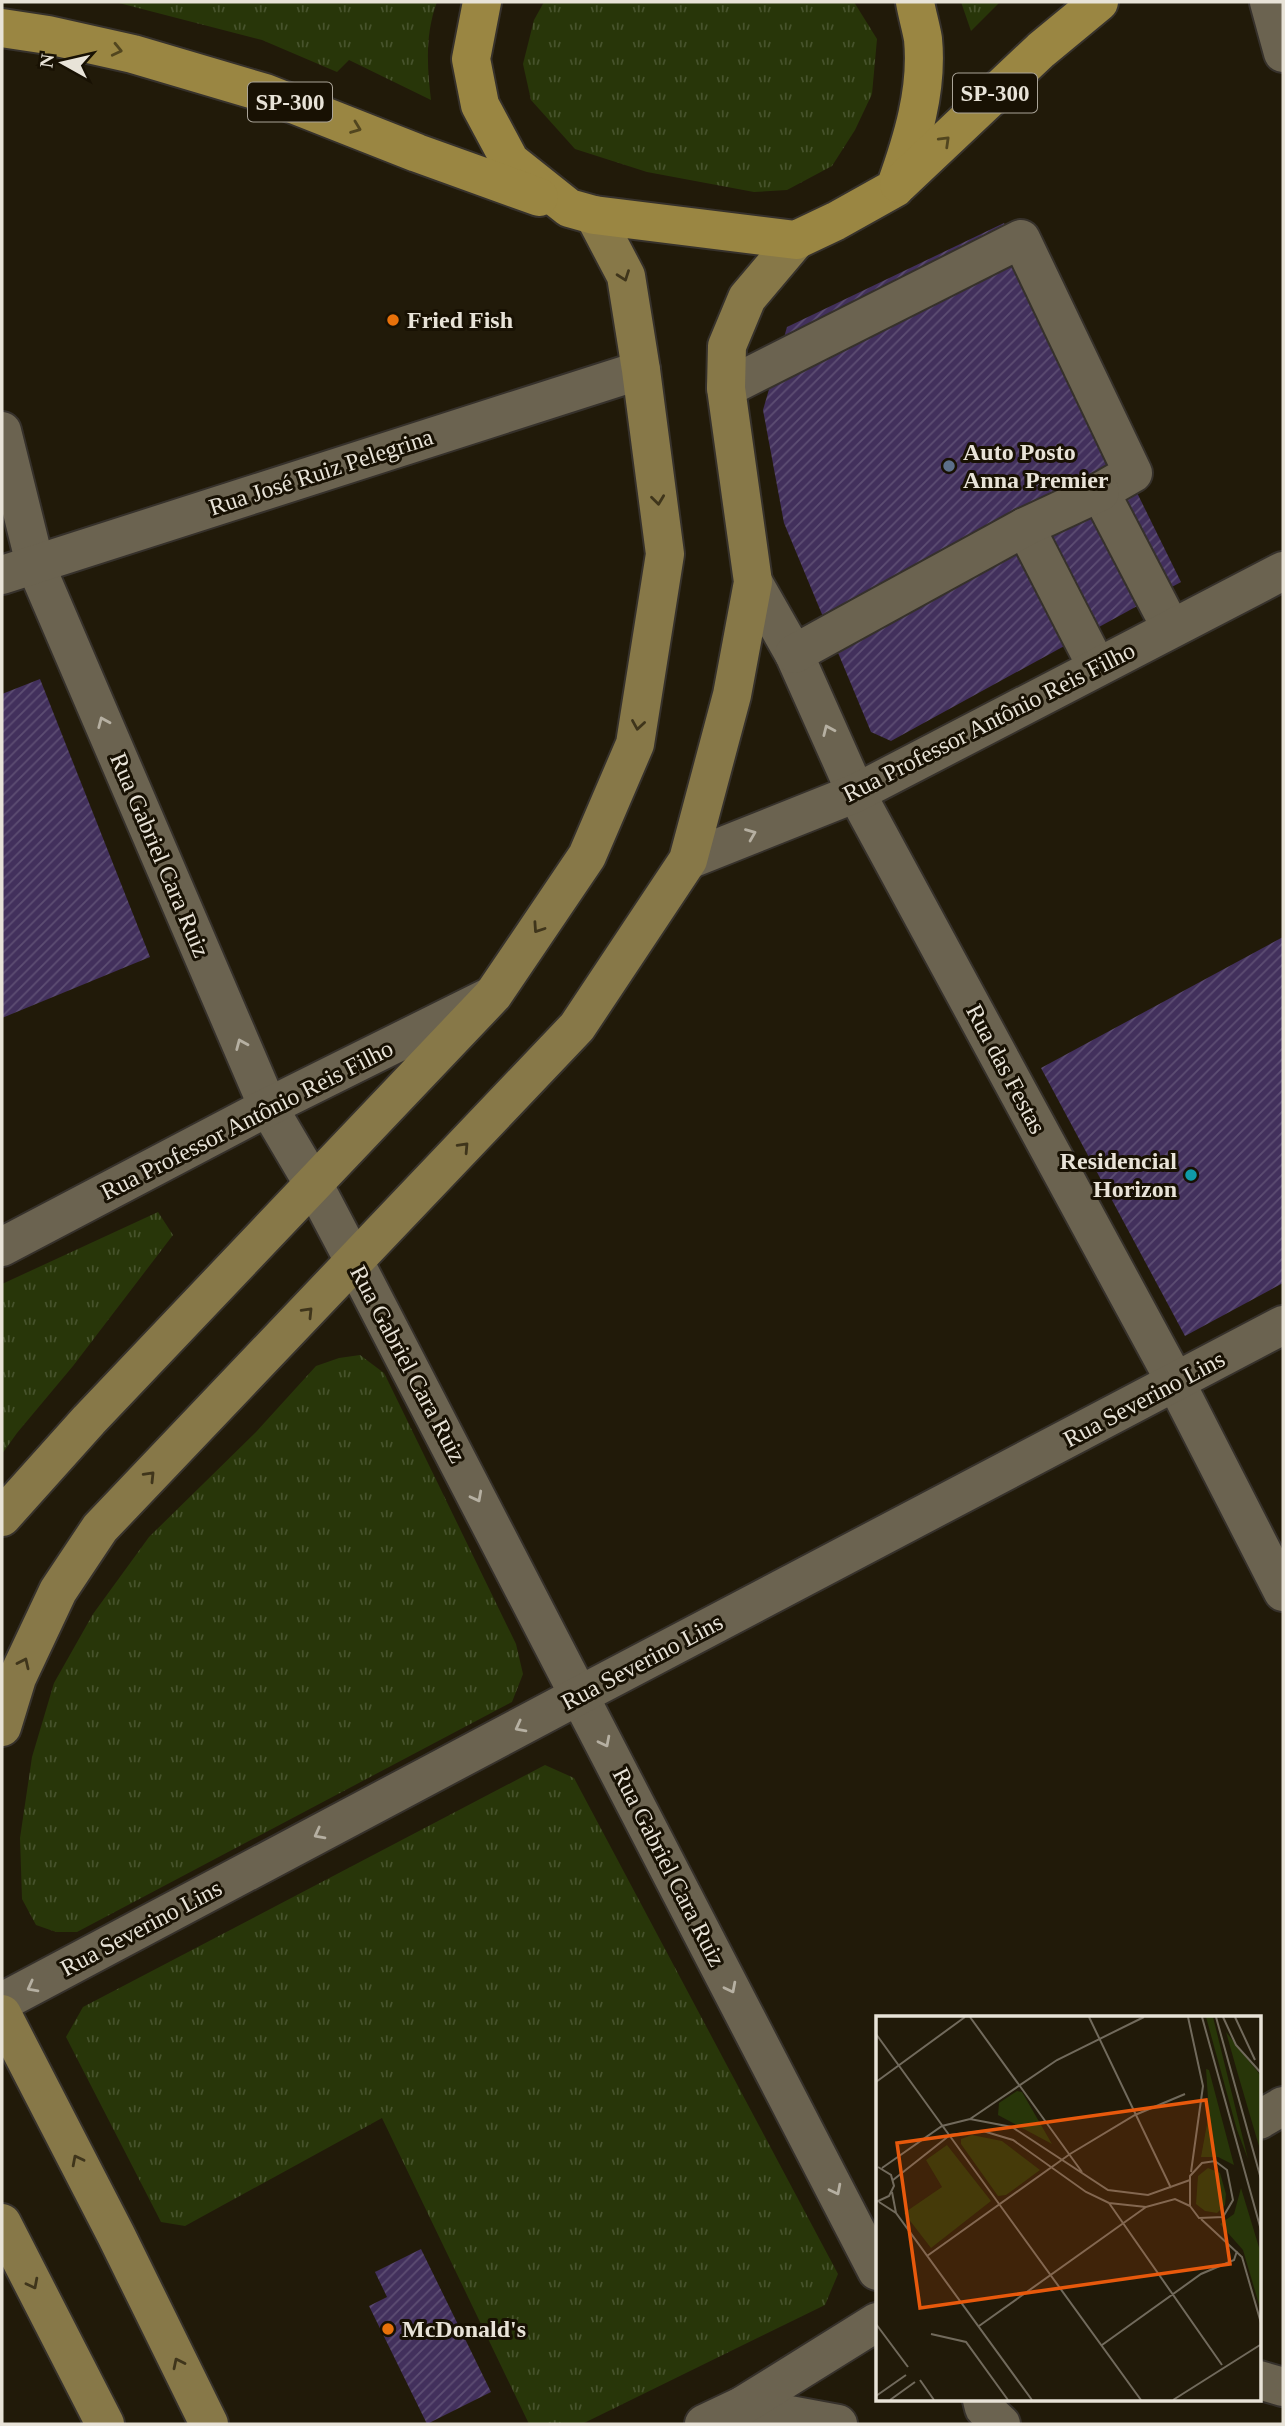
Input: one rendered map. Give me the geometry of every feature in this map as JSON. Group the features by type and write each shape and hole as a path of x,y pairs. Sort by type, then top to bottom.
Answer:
{"highway":[{"path":"482,2 471,59 480,105 510,161 581,211 796,240 895,188 909,150 923,86 923,40 915,2"},
{"name":"SP-300","path":"895,188 1041,50 1099,2"},
{"name":"SP-300","path":"2,28 133,54 265,93 417,153 581,211"}],"main road":[{"path":"2,1517 89,1420 493,995 587,856 635,744 665,554 626,276 581,211"},
{"path":"2,1727 17,1678 58,1591 100,1528 577,1027 688,860 732,695 753,582 726,388 727,346 747,298 796,240"},
{"path":"2,2014 116,2235 209,2424"},
{"path":"2,2223 105,2424"}],"street":[{"path":"1269,2 1283,52"},
{"path":"726,388 1021,239 1133,473 1100,492 1025,527 794,654"},
{"name":"Rua José Ruiz Pelegrina","path":"19,569 641,370"},
{"name":"Rua Gabriel Cara Ruiz","path":"2,431 19,569 268,1107 355,1262 876,2269"},
{"path":"1100,492 1171,628"},
{"path":"1025,527 1097,667"},
{"name":"Rua Professor Antônio Reis Filho","path":"688,860 856,793 1283,571"},
{"name":"Rua das Festas","path":"753,582 794,654 856,793 1176,1383 1283,1592"},
{"name":"Rua Professor Antônio Reis Filho","path":"2,1247 268,1107 493,995"},
{"name":"Rua Severino Lins","path":"2,2003 1283,1325"},
{"path":"1260,2119 1283,2106"},
{"path":"704,2424 742,2406 876,2323"},
{"path":"1260,2380 1283,2387"},
{"path":"982,2402 984,2408 1001,2424"},
{"path":"742,2406 838,2424"}],"green space":[{"path":"115,2 437,2 430,26 428,50 431,100 349,60 337,72 262,40"},
{"path":"544,2 854,2 877,39 872,94 855,130 832,166 787,190 754,192 647,172 575,149 531,100 523,64 534,20"},
{"path":"961,2 1000,2 971,31"},
{"path":"158,1212 173,1235 2,1454 2,1284"},
{"path":"360,1355 384,1373 516,1644 523,1674 512,1702 77,1932 56,1932 36,1925 22,1899 20,1838 32,1757 54,1683 93,1614 149,1537 256,1432 316,1366 339,1358"},
{"path":"545,1765 574,1778 838,2274 825,2305 582,2424 529,2424 382,2118 185,2226 161,2222 66,2037 83,2007"}],"building":[{"name":"Auto Posto Anna Premier","path":"1004,223 1181,582 891,741 871,732 784,523 763,410 787,327"},
{"path":"40,679 150,957 2,1018 2,694"},
{"name":"Residencial Horizon","path":"1283,937 1283,1283 1185,1336 1041,1068"},
{"path":"421,2249 491,2392 427,2424 369,2306 387,2297 375,2272"}],"place":[{"name":"Fried Fish","path":"393,320"},
{"name":"Auto Posto Anna Premier","path":"949,466"},
{"name":"Residencial Horizon","path":"1191,1175"},
{"name":"McDonald's","path":"388,2329"}]}
